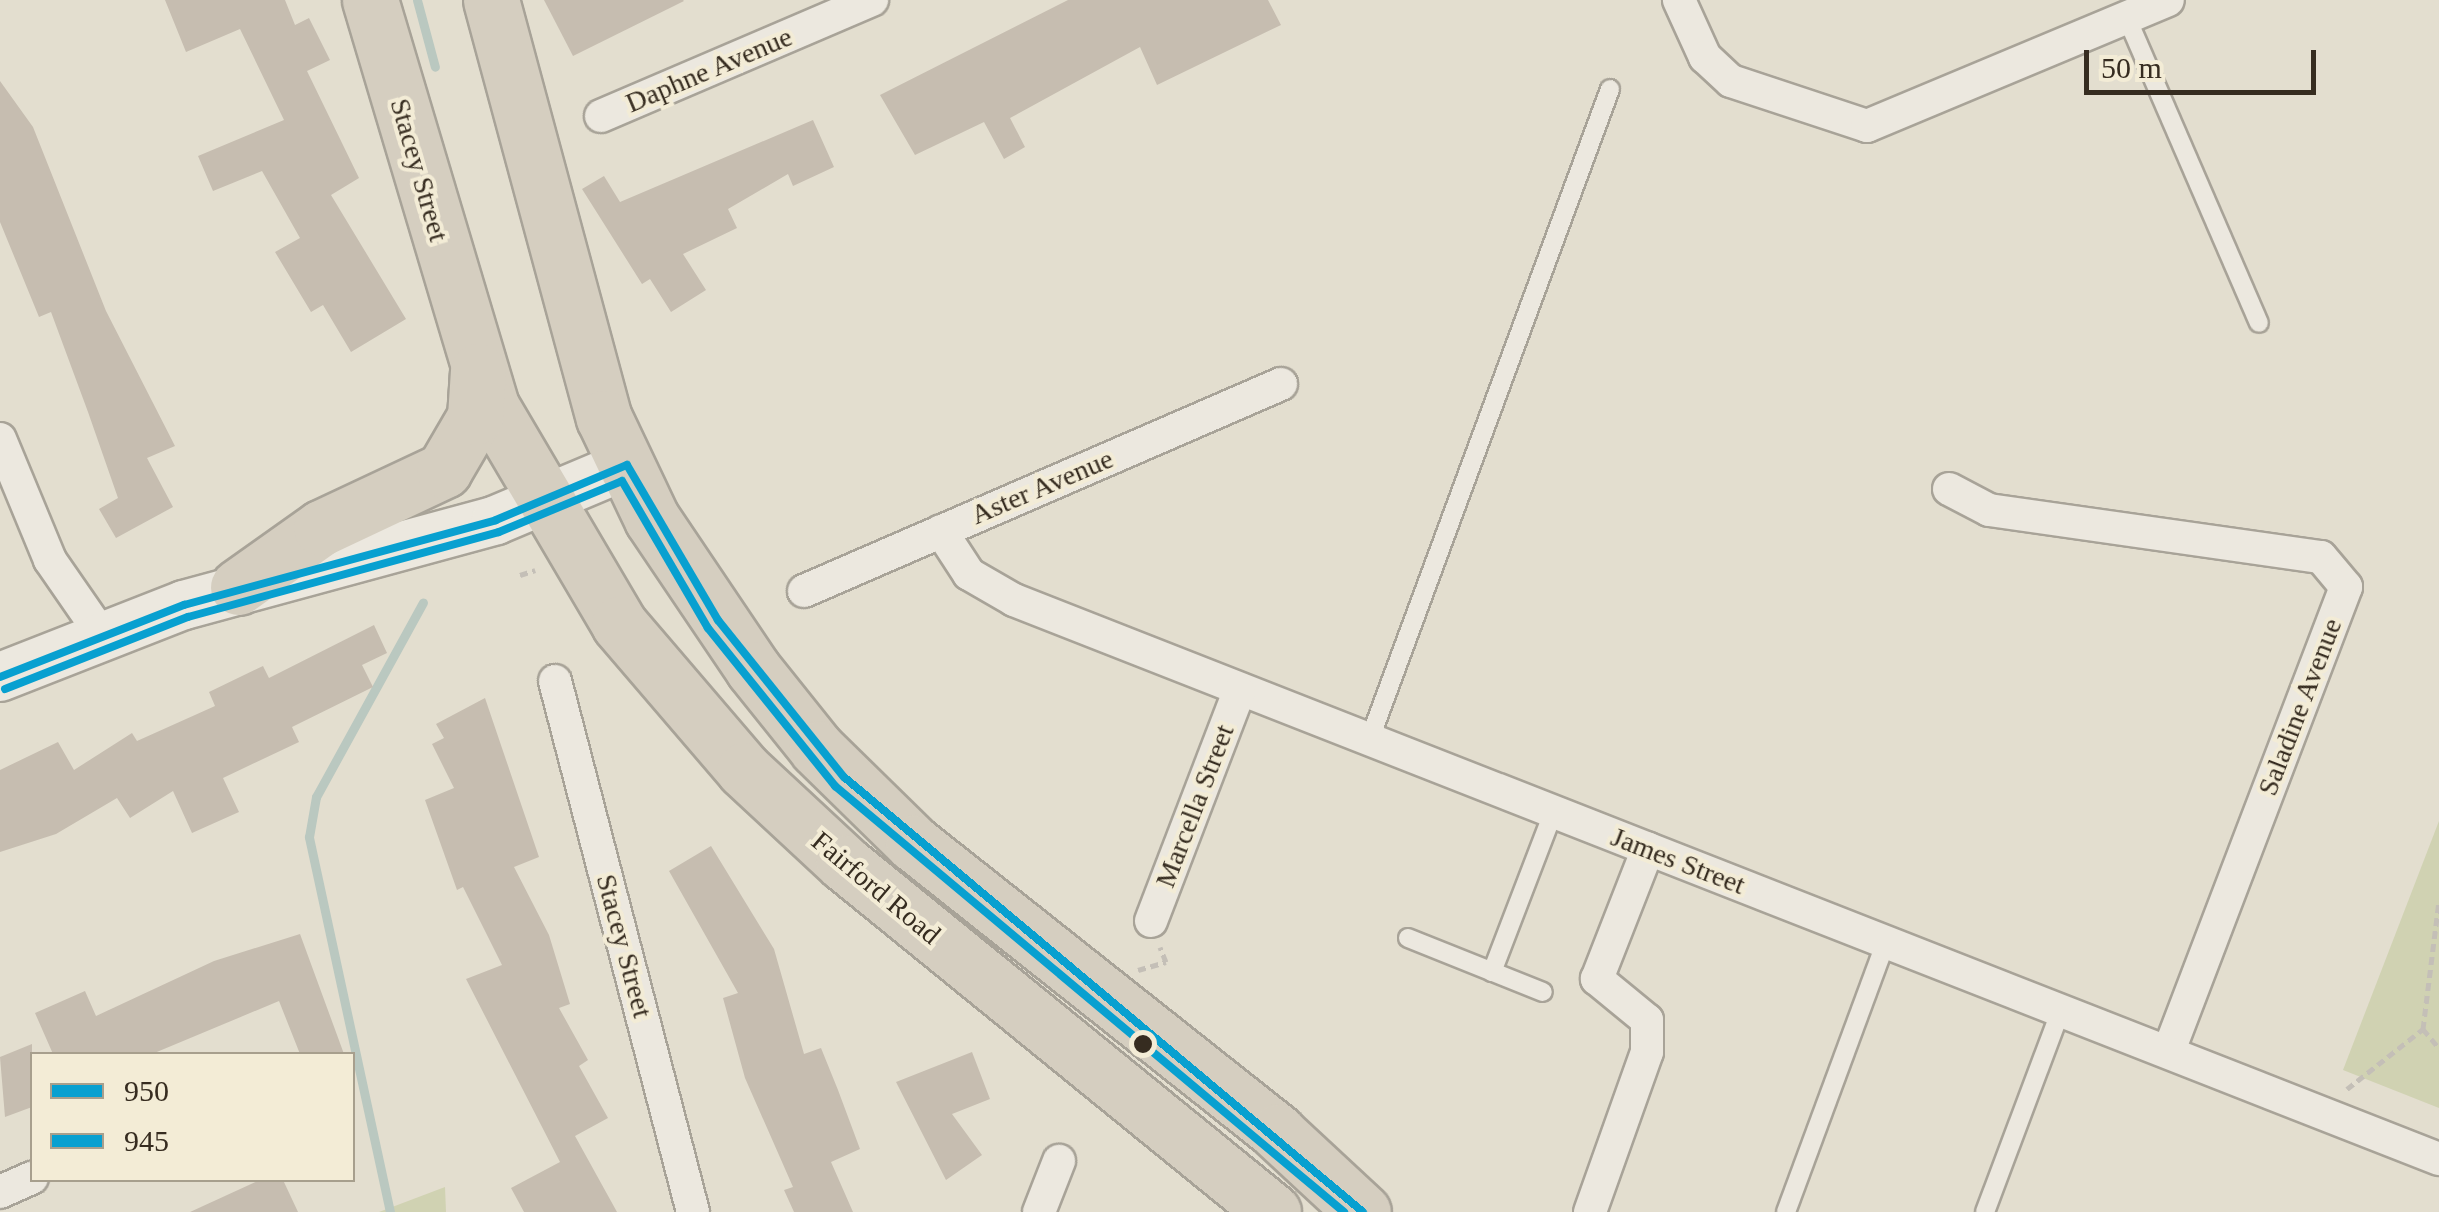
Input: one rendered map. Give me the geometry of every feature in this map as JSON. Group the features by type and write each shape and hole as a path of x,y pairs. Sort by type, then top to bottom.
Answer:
{"highway":[{"name":"Stacey Street","path":"370,0 478,369 544,503"},
{"path":"491,0 592,382 627,466"},
{"path":"238,587 321,528 444,470 475,417 478,369"},
{"name":"Fairford Road","path":"627,466 710,608 844,777 949,874 1278,1132 1363,1212"},
{"name":"Fairford Road","path":"544,503 618,624 744,770 855,873 1274,1212"}],"main road":[{"path":"0,677 238,587 544,503 627,466"}],"street":[{"name":"Daphne Avenue","path":"601,116 872,0"},
{"path":"1679,0 1706,57 1731,81 1868,126 2168,0"},
{"name":"Aster Avenue","path":"804,592 1281,384"},
{"path":"0,439 50,560 102,636"},
{"name":"Saladine Avenue","path":"1949,489 1989,510 2321,557 2346,587 2169,1052"},
{"name":"James Street","path":"941,531 983,585 1239,692 2439,1159"},
{"name":"Stacey Street","path":"555,681 694,1212"},
{"name":"Marcella Street","path":"1151,921 1239,692"},
{"path":"1590,1212 1647,1052 1647,1020 1596,979 1648,850"},
{"path":"1039,1212 1059,1161"},
{"path":"0,1192 30,1179"}],"lane":[{"path":"2127,18 2259,324"},
{"path":"1368,741 1610,89"},
{"path":"1492,972 1554,813"},
{"path":"1408,938 1543,992"},
{"path":"1786,1212 1886,942"},
{"path":"1985,1212 2061,1010"}],"path":[{"path":"520,575 535,570"},
{"path":"2318,1113 2422,1029 2439,901"},
{"path":"1127,974 1166,962 1151,921"},
{"path":"2422,1029 2439,1048"}],"green space":[{"path":"2439,821 2439,1108 2343,1070"},
{"path":"445,1187 446,1212 379,1212"}],"building":[{"path":"165,0 285,0 295,25 309,18 330,60 307,71 359,178 331,195 406,319 351,352 323,305 311,312 275,252 300,238 262,171 213,191 198,156 284,120 240,29 186,52"},
{"path":"544,0 683,0 684,1 573,56"},
{"path":"1068,0 1268,0 1281,25 1157,85 1140,47 1010,118 1025,147 1004,159 984,122 915,155 880,95"},
{"path":"0,81 33,127 106,311 175,446 147,458 173,507 116,538 99,509 118,498 88,412 51,312 39,317 0,222"},
{"path":"813,120 834,167 793,186 788,174 728,209 737,228 683,254 706,290 671,312 650,279 642,284 582,189 604,176 620,202"},
{"path":"374,625 387,653 362,665 373,687 292,727 299,742 223,778 239,812 192,833 173,791 130,818 117,798 56,834 0,852 0,770 58,742 74,770 132,733 137,741 215,706 209,692 263,666 269,678"},
{"path":"485,698 539,857 514,867 549,935 570,1004 559,1008 588,1060 579,1066 608,1118 575,1136 617,1212 524,1212 511,1188 560,1162 466,979 502,965 463,887 457,890 425,800 454,788 432,744 444,738 436,724"},
{"path":"711,846 774,949 804,1054 821,1048 838,1090 860,1149 831,1162 853,1212 794,1212 784,1190 793,1187 745,1078 723,998 738,993 669,871"},
{"path":"300,934 343,1052 299,1052 279,1001 157,1052 52,1052 35,1013 85,991 96,1016 214,961"},
{"path":"32,1044 30,1108 5,1117 0,1057"},
{"path":"972,1052 990,1099 952,1114 982,1155 946,1180 896,1082"},
{"path":"256,1182 284,1182 298,1212 190,1212"}],"waterway":[{"path":"417,0 435,67"},
{"path":"390,1212 309,837 316,797 423,602"}],"transit line":[{"name":"950","path":"0,677 184,605 496,520 627,465 718,620 844,777 1363,1212"},
{"name":"945","path":"5,689 188,617 499,532 622,481 708,628 835,786 1344,1212"}]}
